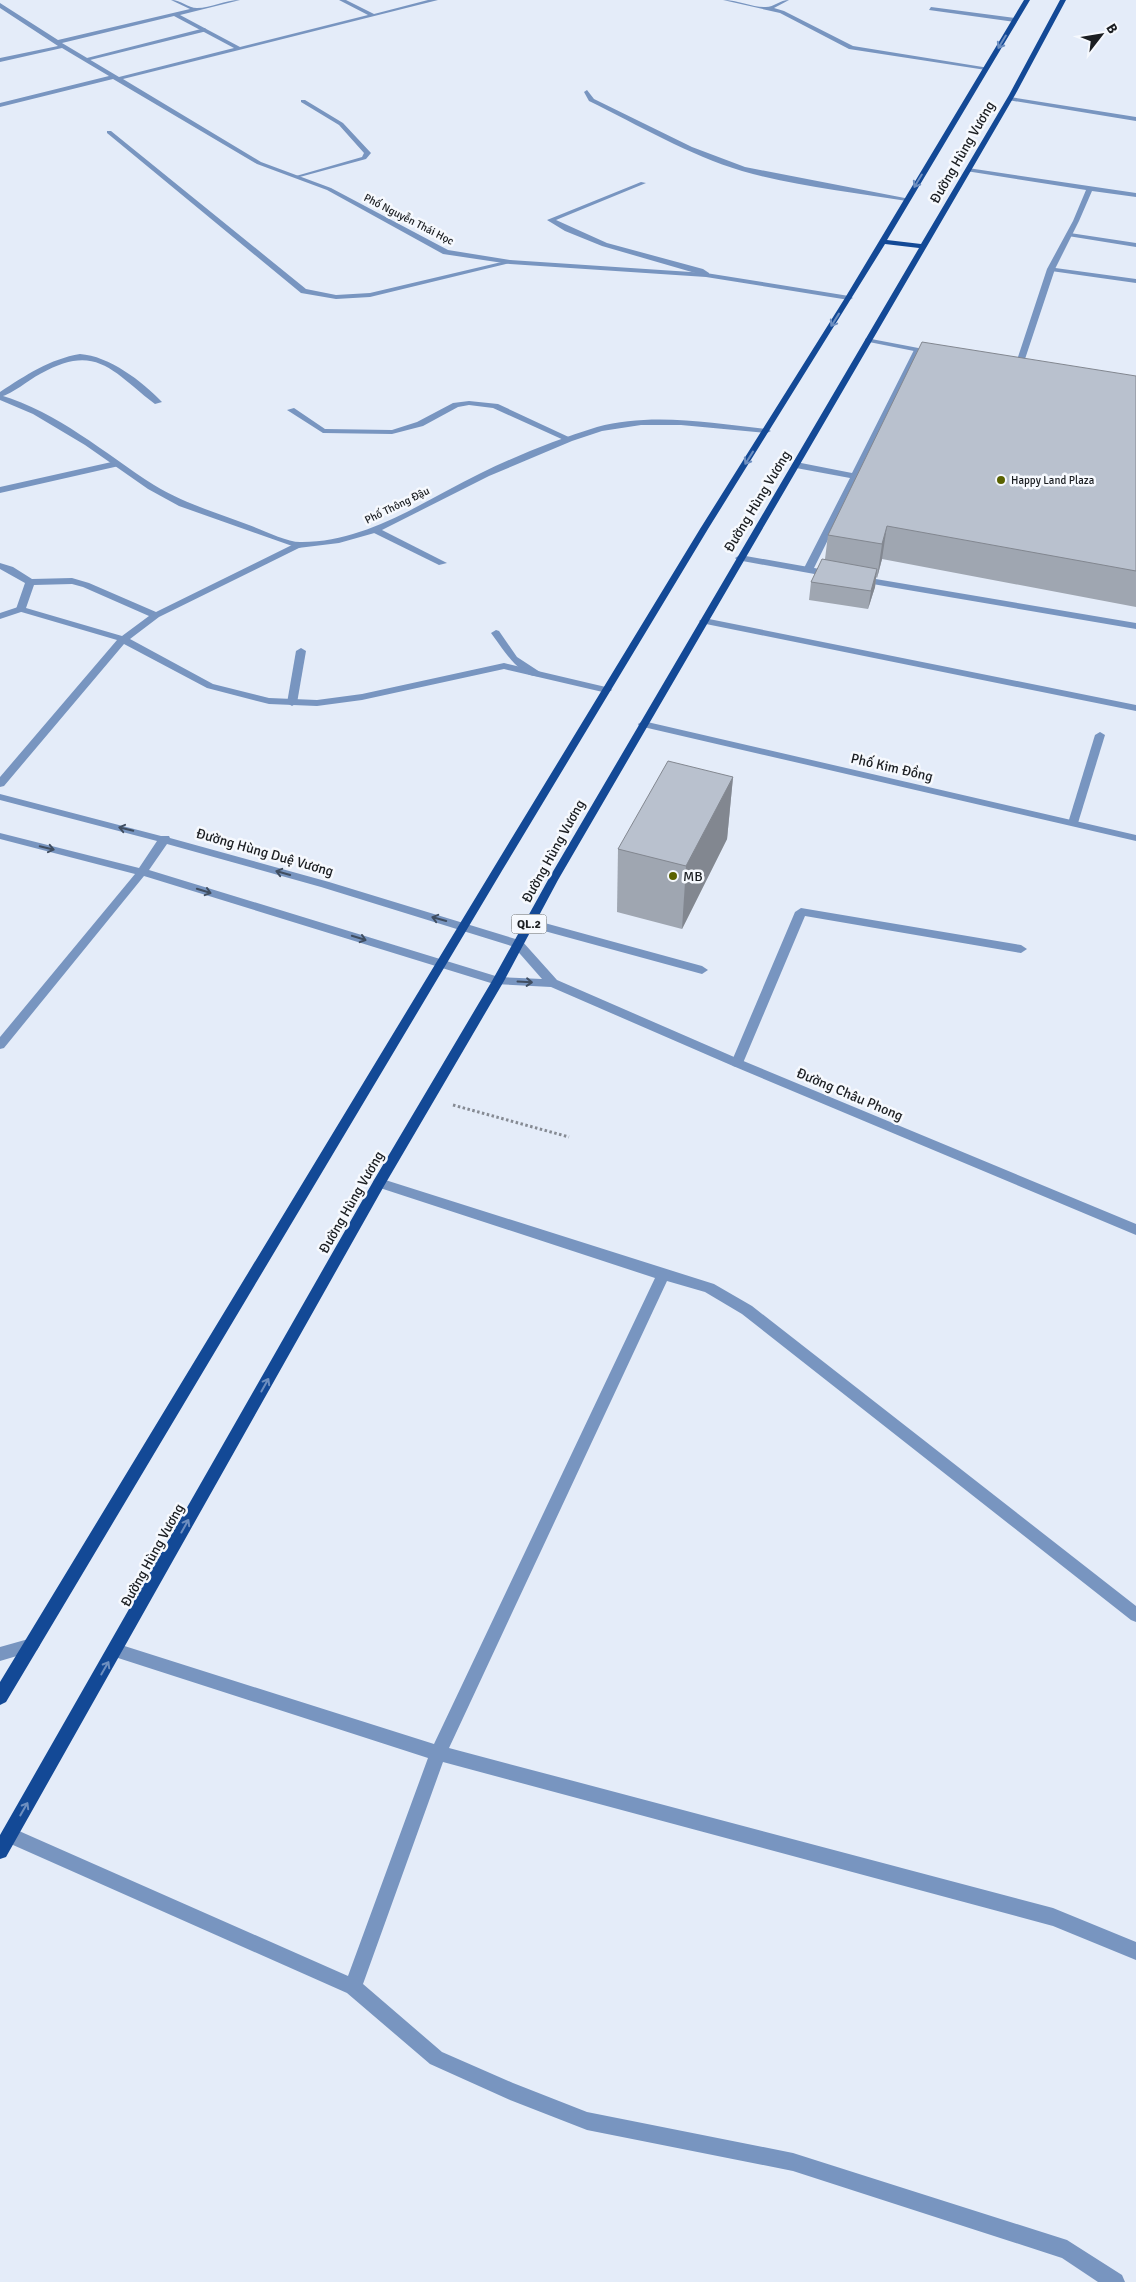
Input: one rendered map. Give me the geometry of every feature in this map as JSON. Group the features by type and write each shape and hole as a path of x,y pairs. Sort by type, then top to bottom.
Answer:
{"main road":[{"name":"Đường Hùng Vương","path":"0,1697 464,926 849,298 1027,0"},
{"name":"Đường Hùng Vương","path":"0,1851 116,1650 379,1183 498,981 643,724 1010,99 1063,0"},
{"path":"882,241 924,247"}],"street":[{"path":"174,0 196,10"},
{"path":"0,60 237,0"},
{"path":"342,0 372,15"},
{"path":"0,105 435,0"},
{"path":"726,0 782,12 851,48 986,68"},
{"path":"768,9 786,0"},
{"name":"Phố Nguyễn Thái Học","path":"1,8 259,163 329,189 446,252 510,262 706,275 849,298"},
{"path":"931,9 1015,20"},
{"path":"176,15 238,48"},
{"path":"86,59 205,30"},
{"path":"587,92 591,100 690,148 743,169 788,179 907,199"},
{"path":"1010,99 1136,119"},
{"path":"298,177 364,158 368,152 341,124 303,100"},
{"path":"109,132 304,291 336,297 370,295 510,262"},
{"path":"968,170 1136,194"},
{"path":"643,183 550,220 569,231 633,254 700,271 706,275"},
{"path":"1018,369 1051,269 1070,235 1090,188"},
{"path":"1070,235 1136,245"},
{"path":"1051,269 1136,281"},
{"path":"869,340 946,355"},
{"path":"808,570 918,350"},
{"path":"0,396 48,366 78,357 90,356 107,363 158,402"},
{"path":"1009,367 1028,371"},
{"name":"Phố Thông Đậu","path":"0,396 36,412 88,443 151,487 182,504 298,545 339,540 375,530 478,478 569,439 601,429 641,423 681,423 767,430"},
{"path":"291,410 323,431 392,432 420,424 456,405 469,403 496,406 569,439"},
{"path":"0,490 116,464"},
{"path":"796,465 855,476"},
{"path":"375,530 442,563"},
{"path":"0,784 123,639 156,615 298,545"},
{"path":"740,558 1136,626"},
{"path":"0,566 10,569 30,582 72,581 86,585 156,615"},
{"path":"21,609 30,582"},
{"path":"0,616 21,609 123,639 210,686 269,701 317,703 362,698 504,666 607,690"},
{"path":"704,620 1136,708"},
{"path":"496,633 514,659 537,674"},
{"path":"292,703 301,651"},
{"name":"Phố Kim Đồng","path":"643,724 1136,838"},
{"path":"1073,823 1100,735"},
{"name":"Đường Hùng Duệ Vương","path":"0,797 165,838 464,926 518,944"},
{"path":"0,836 142,872 498,981"},
{"path":"0,1045 142,872 165,838"},
{"path":"737,1063 801,912 1022,949"},
{"path":"530,923 702,970"},
{"name":"Đường Châu Phong","path":"518,944 553,983"},
{"name":"Đường Châu Phong","path":"498,981 553,983 737,1063 1136,1230"},
{"path":"379,1183 663,1275 709,1288 747,1310 1136,1615"},
{"path":"353,1987 438,1753 663,1275"},
{"path":"0,1654 32,1645"},
{"path":"116,1650 438,1753 1053,1917 1136,1951"},
{"path":"10,1835 353,1987 436,2058 510,2091 587,2121 794,2162 1067,2250 1115,2282"}],"path":[{"path":"428,1098 569,1137"}],"building":[{"name":"Happy Land Plaza","path":"922,342 1136,376 1136,571 887,526 882,544 828,535"},
{"path":"822,559 877,569 871,591 811,582"},
{"path":"668,761 733,777 686,866 618,849"}],"place":[{"name":"Happy Land Plaza","path":"1001,480"},
{"name":"MB","path":"673,876"}]}
